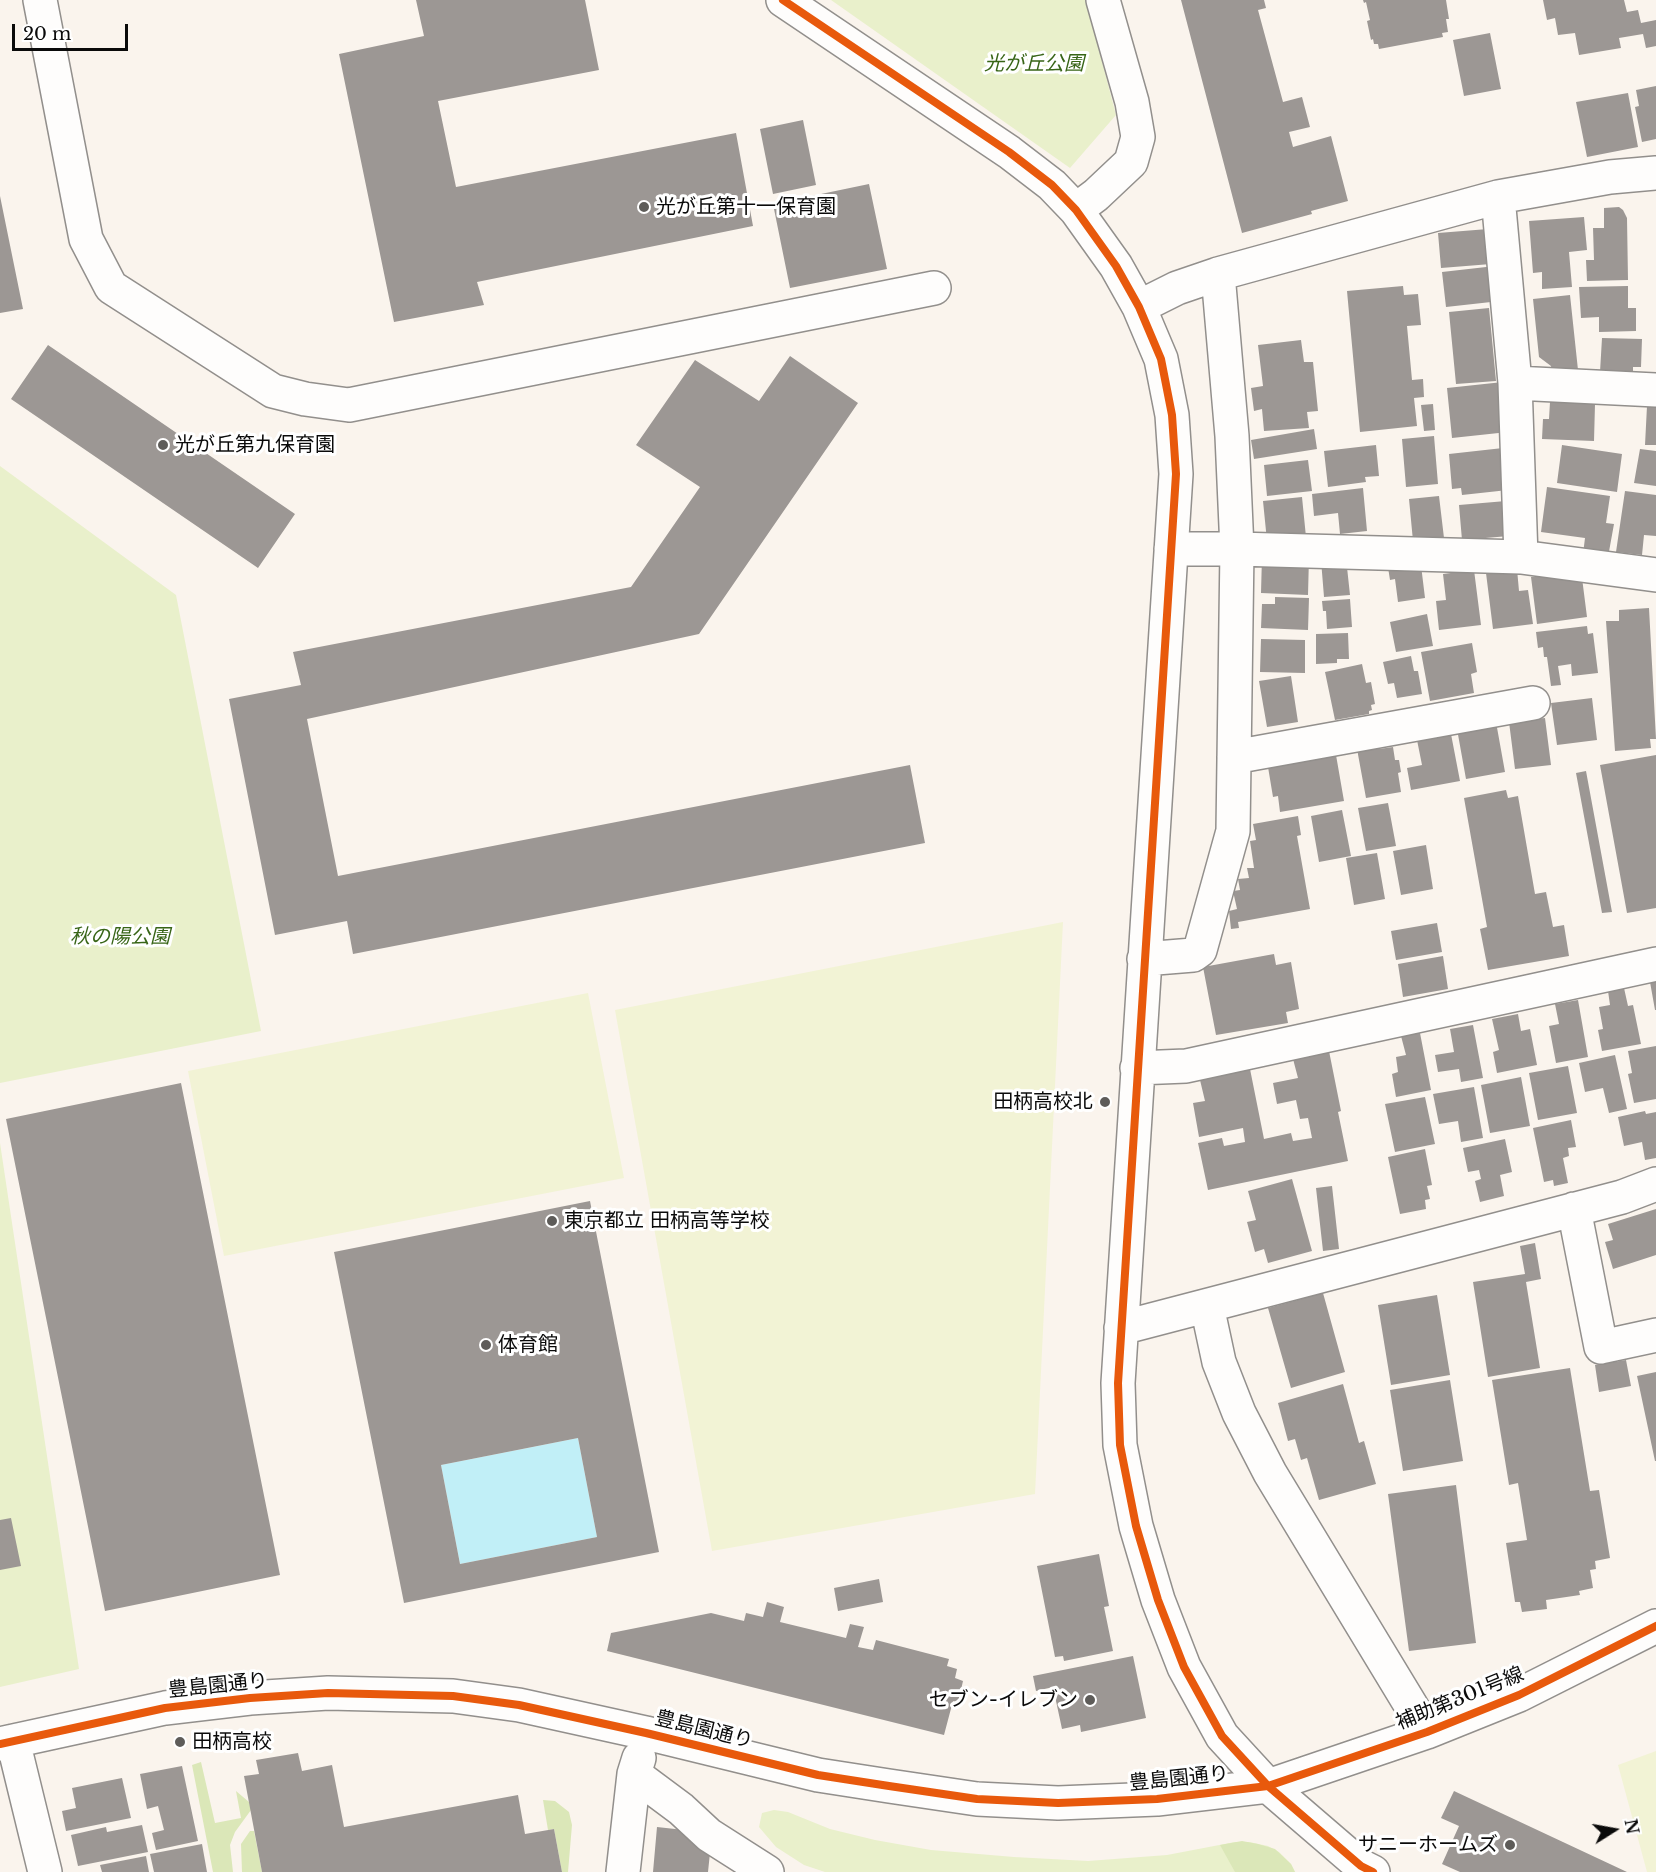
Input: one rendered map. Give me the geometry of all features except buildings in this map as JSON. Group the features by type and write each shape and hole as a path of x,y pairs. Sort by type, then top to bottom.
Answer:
{"street":[{"path":"40,0 86,239 111,287 273,391 305,399 349,405 934,288"},
{"path":"783,0 1009,152 1052,185 1076,210 1116,266 1139,307 1161,359 1172,415 1176,474 1121,1328 1118,1383 1120,1445 1136,1526 1158,1600 1184,1667 1222,1736 1268,1786 1362,1870"},
{"path":"1076,210 1096,195 1131,162 1138,137 1132,102 1103,0"},
{"path":"1139,307 1178,288 1218,274 1498,197 1610,177 1656,173"},
{"path":"1498,197 1515,383 1521,557"},
{"path":"1144,959 1193,955 1200,950 1233,831 1237,549 1232,436 1218,274"},
{"path":"1515,383 1656,390"},
{"path":"1170,549 1521,557 1656,574"},
{"path":"1234,757 1533,703"},
{"path":"1137,1068 1186,1066 1656,964"},
{"path":"1121,1328 1622,1197 1656,1184"},
{"path":"1574,1209 1601,1347 1656,1335"},
{"path":"1207,1306 1219,1362 1239,1413 1260,1455 1427,1732"},
{"name":"補助第301号線","path":"1268,1786 1427,1732 1520,1695 1656,1626"},
{"name":"豊島園通り","path":"6,1742 165,1708 250,1698 328,1693 453,1696 519,1705 818,1775 977,1799 1058,1803 1157,1799 1268,1786"},
{"path":"623,1872 634,1774 646,1733"},
{"path":"6,1742 45,1872"},
{"path":"634,1774 681,1809 709,1835 767,1872"}],"green space":[{"name":"光が丘公園","path":"831,0 1086,0 1116,115 1070,168"},
{"name":"秋の陽公園","path":"0,466 176,595 261,1031 0,1083"},
{"path":"1063,922 1035,1494 712,1551 615,1010"},
{"path":"588,993 624,1178 224,1256 188,1071"},
{"path":"0,1143 79,1669 0,1687"},
{"path":"1656,1751 1656,1872 1647,1872 1618,1765"},
{"path":"201,1762 215,1823 241,1818 236,1791 249,1802 251,1810 235,1832 230,1845 233,1872 213,1872 192,1765"},
{"path":"543,1800 555,1801 569,1812 572,1825 568,1872 562,1872 554,1829 548,1830"},
{"path":"774,1810 788,1812 830,1829 875,1840 931,1850 1014,1857 1088,1861 1167,1855 1235,1842 1249,1842 1268,1846 1279,1852 1291,1864 1295,1872 825,1872 804,1865 776,1847 759,1827 762,1813"},
{"path":"250,1831 254,1831 262,1872 242,1872 241,1844"},
{"path":"1242,1841 1275,1849 1291,1864 1295,1872 1235,1872 1220,1845"}],"water":[{"path":"578,1438 597,1537 460,1564 441,1465"}],"cycle path":[{"path":"783,0 1009,152 1052,185 1076,210 1116,266 1139,307 1161,359 1172,415 1176,474 1118,1383 1120,1445 1136,1526 1158,1600 1184,1667 1222,1736 1268,1786 1361,1866 1373,1872"},
{"path":"0,1744 165,1708 250,1698 328,1693 453,1696 519,1705 818,1775 977,1799 1058,1803 1157,1799 1268,1786 1427,1732 1519,1695 1656,1626"}],"place":[{"name":"光が丘第十一保育園","path":"644,207"},
{"name":"光が丘第九保育園","path":"163,445"},
{"name":"田柄高校北","path":"1105,1102"},
{"name":"東京都立 田柄高等学校","path":"552,1221"},
{"name":"体育館","path":"486,1345"},
{"name":"セブン-イレブン","path":"1090,1700"},
{"name":"田柄高校","path":"180,1742"},
{"name":"サニーホームズ","path":"1510,1845"}]}
